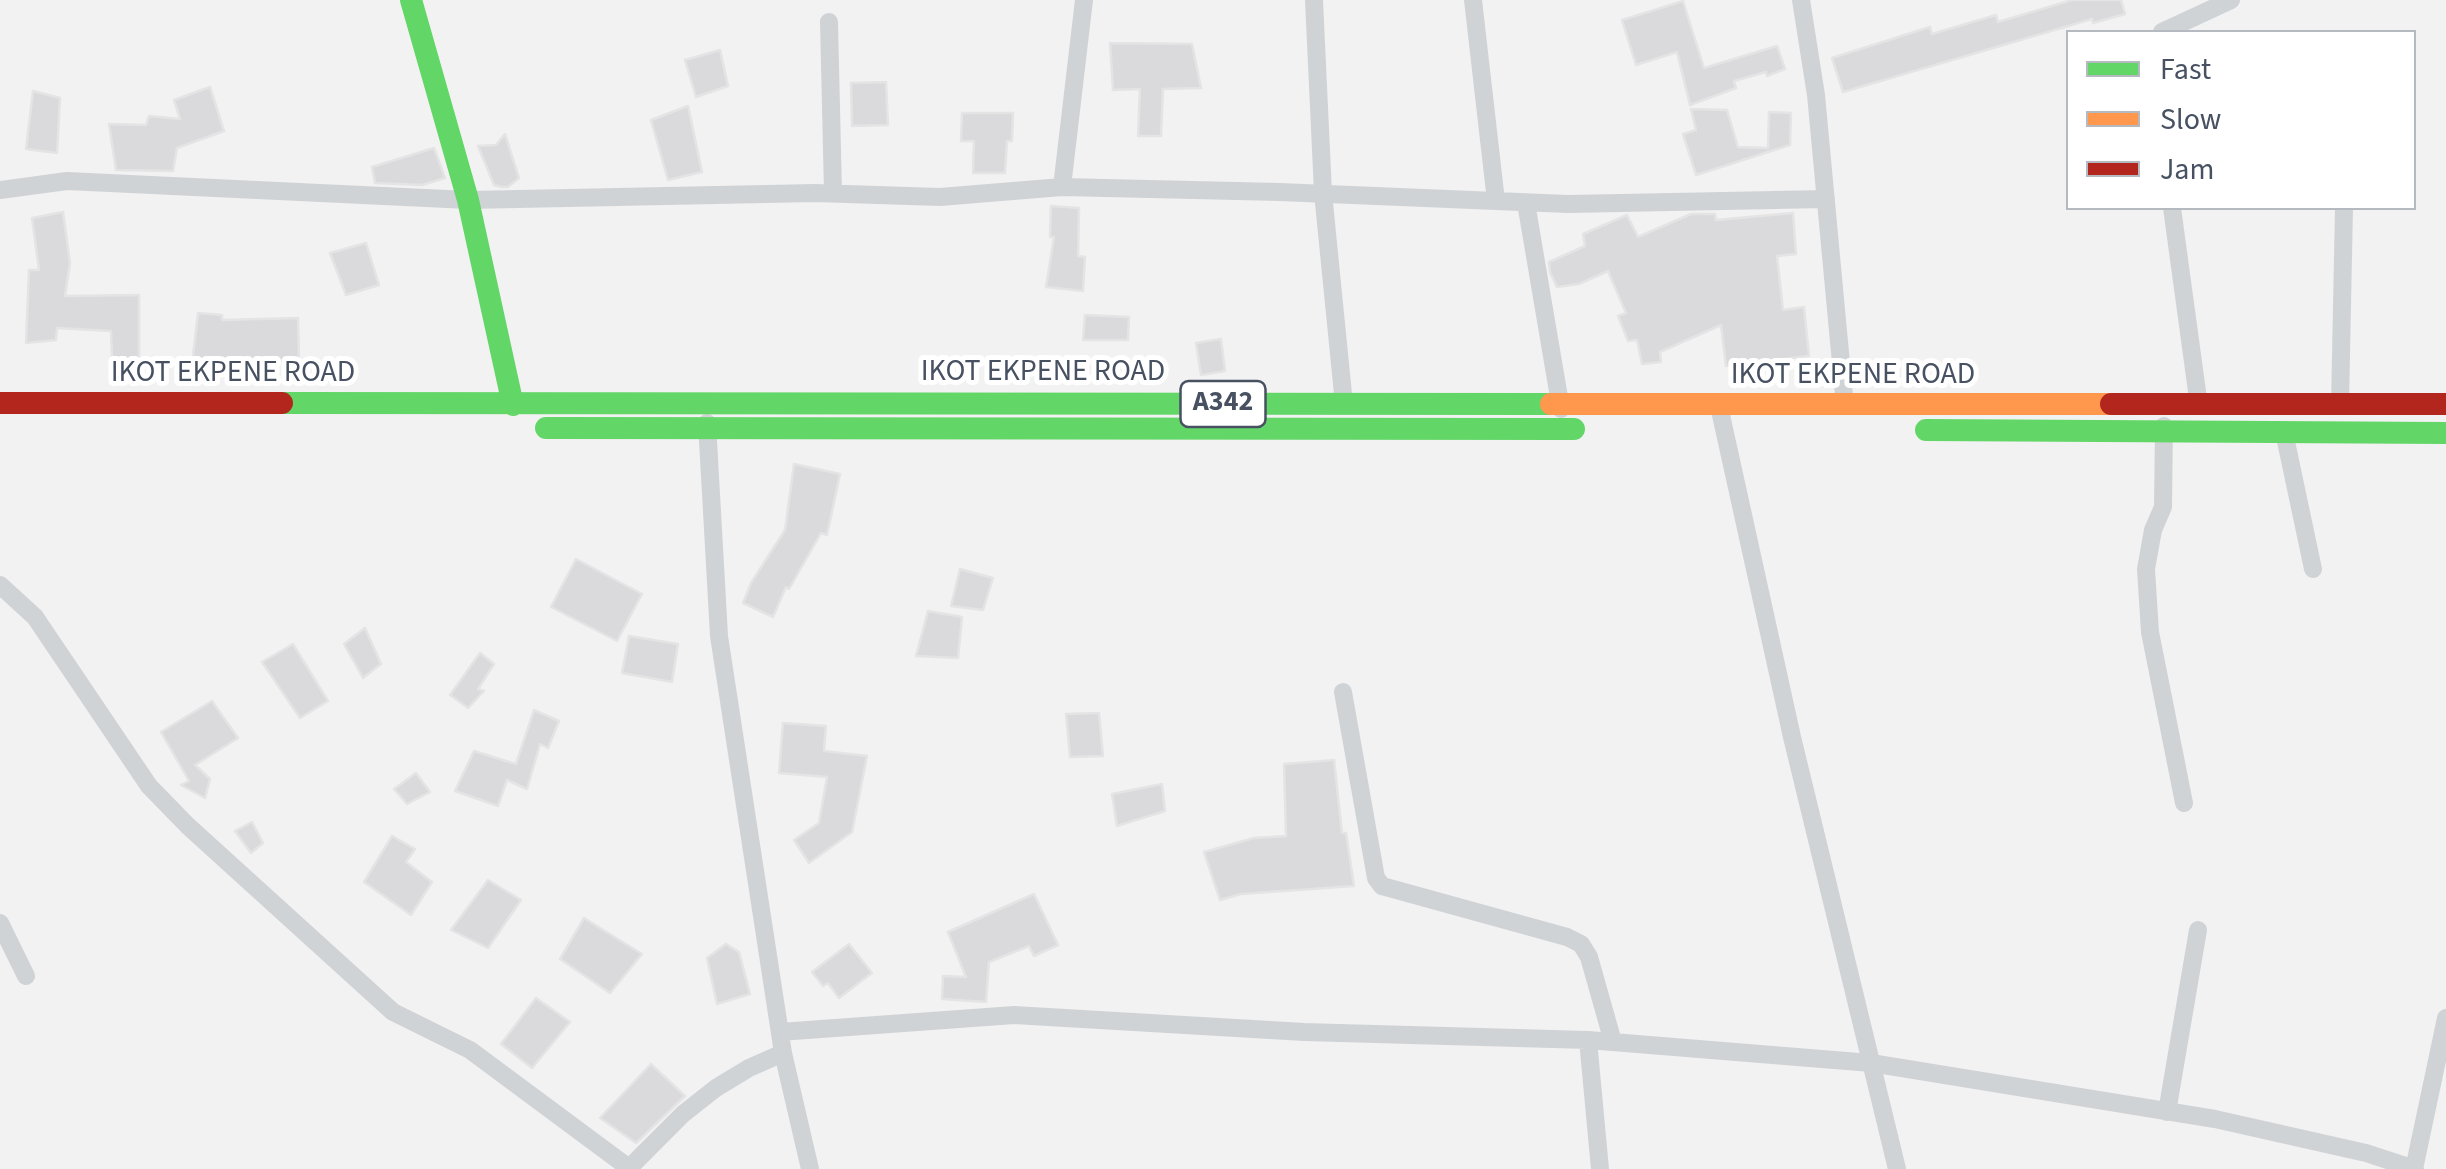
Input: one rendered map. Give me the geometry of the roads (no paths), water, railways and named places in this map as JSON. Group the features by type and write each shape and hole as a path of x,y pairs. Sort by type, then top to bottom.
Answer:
{"main road":[{"path":"411,0 468,200 514,404"},
{"name":"IKOT EKPENE ROAD","path":"0,403 2446,404"},
{"name":"IKOT EKPENE ROAD","path":"518,428 1601,429"},
{"name":"IKOT EKPENE ROAD","path":"1906,430 2446,432"}],"street":[{"path":"1062,187 1084,0"},
{"path":"1314,0 1324,193 1344,404"},
{"path":"1473,0 1496,201"},
{"path":"1801,0 1816,95 1845,406"},
{"path":"2166,30 2232,0"},
{"path":"829,22 833,193"},
{"path":"0,190 67,182 468,200 833,193 940,196 1062,187 1526,202 1826,199"},
{"path":"1526,202 1565,429"},
{"path":"2172,210 2203,432"},
{"path":"2340,404 2344,210"},
{"path":"708,401 719,636 783,1053 810,1169"},
{"path":"2163,405 2163,508 2153,530 2146,569 2150,632 2184,803"},
{"path":"1719,406 1792,737 1897,1169"},
{"path":"2284,432 2313,569"},
{"path":"0,585 35,617 149,786 202,839 392,1012 470,1050 629,1169 683,1114 716,1088 783,1053"},
{"path":"1343,692 1376,878 1382,886 1568,937 1581,944 1589,957 1614,1042"},
{"path":"0,923 26,976"},
{"path":"2167,1112 2198,930"},
{"path":"780,1032 1014,1014 1304,1032 1588,1040 1871,1063 2167,1112 2366,1153 2415,1169 2446,1018"},
{"path":"1588,1040 1600,1169"}]}
